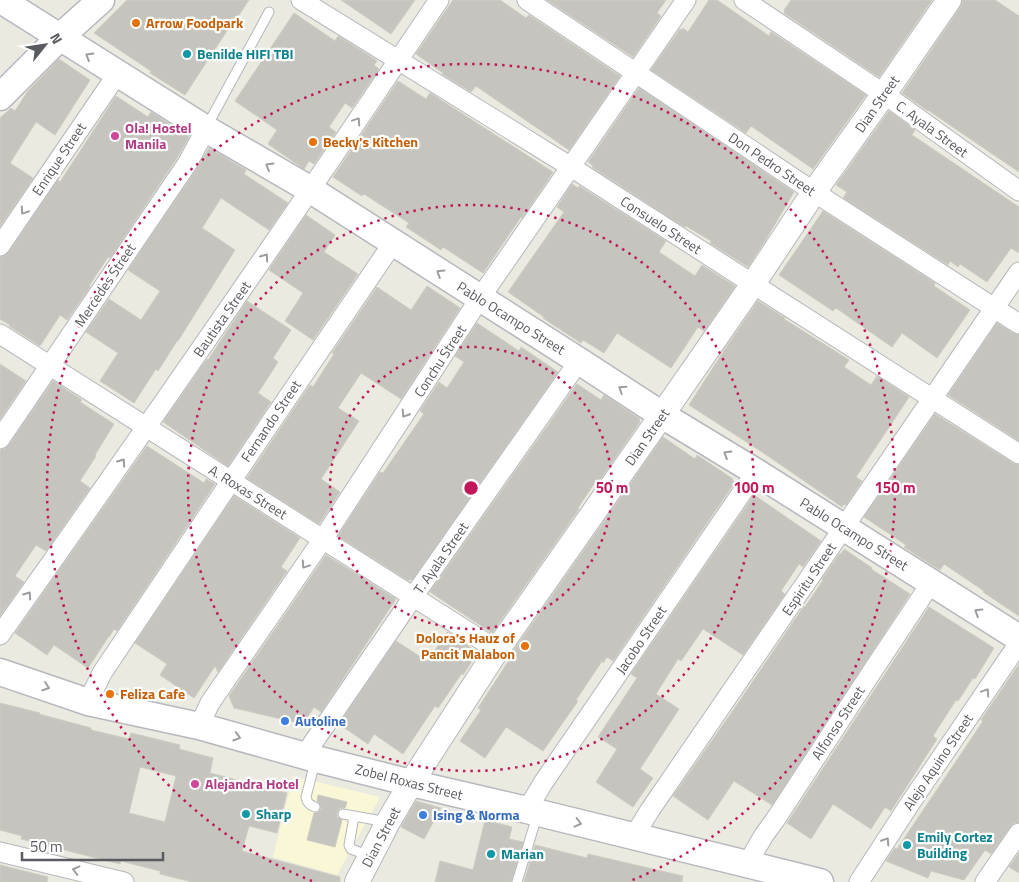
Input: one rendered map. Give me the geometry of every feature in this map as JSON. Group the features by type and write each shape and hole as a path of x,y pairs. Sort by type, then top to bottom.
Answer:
{"main road":[{"name":"Pablo Ocampo Street","path":"1,0 206,128 311,190 662,415 1019,638"},
{"path":"0,97 60,37 101,0"},
{"name":"Zobel Roxas Street","path":"0,672 88,702 199,726 411,783 820,882"}],"street":[{"name":"Consuelo Street","path":"301,0 572,167 1019,454"},
{"name":"Bautista Street","path":"0,635 311,190 439,0"},
{"name":"Don Pedro Street","path":"527,0 814,192 1019,324"},
{"name":"Conchu Street","path":"199,726 210,703 323,539 480,298 686,0"},
{"name":"C. Ayala Street","path":"744,0 884,94 1019,191"},
{"name":"Dian Street","path":"357,882 388,822 411,783 497,650 949,0"},
{"name":"Enrique Street","path":"0,246 118,73"},
{"name":"Mercedes Street","path":"0,439 187,164 206,128"},
{"name":"Fernando Street","path":"88,702 102,673 393,243"},
{"name":"Espiritu Street","path":"634,836 1019,272"},
{"name":"A. Roxas Street","path":"0,334 497,650"},
{"name":"T. Ayala Street","path":"310,757 413,597 579,361"},
{"name":"Jacobo Street","path":"532,811 543,783 756,472"},
{"name":"Alfonso Street","path":"747,864 764,834 931,583"},
{"name":"Alejo Aquino Street","path":"859,882 1019,643"},
{"path":"985,882 1019,833"},
{"path":"0,852 124,882"}],"lane":[{"path":"206,128 269,12"},
{"path":"310,757 306,797 310,805 315,807"},
{"path":"517,882 532,811"},
{"path":"343,814 388,822"},
{"path":"354,817 348,845 351,849 371,856"}],"shaded area":[{"path":"293,776 380,797 337,875 273,857"}],"building":[{"path":"127,0 249,0 185,95 150,73 151,71 94,33"},
{"path":"341,0 415,0 391,34"},
{"path":"453,0 500,0 526,18 529,15 620,76 569,150 476,86 471,92 442,74 416,54"},
{"path":"547,0 666,0 657,13 661,16 633,57"},
{"path":"709,0 717,0 769,36 771,32 866,95 813,169 751,126 746,133 651,70 680,29 682,30 683,28 688,32"},
{"path":"791,0 932,0 879,77 784,13"},
{"path":"963,0 995,0 1019,16 1019,172 902,93 960,8"},
{"path":"294,13 335,41 338,36 373,58 377,61 374,65 379,69 352,108 345,103 329,127 336,132 314,164 309,161 304,169 268,144 277,130 235,101"},
{"path":"59,59 90,80 55,135 36,122 10,163 33,178 0,226 0,118 11,108 15,111 28,91"},
{"path":"398,81 426,99 430,93 553,172 483,273 443,247 441,250 406,227 409,223 364,194 362,196 333,177"},
{"path":"639,88 794,192 748,267 710,243 711,241 678,223 592,167 588,162"},
{"path":"116,96 148,117 151,112 189,137 177,158 67,320 60,315 40,346 0,319 0,257 5,256 9,252 58,180 60,182"},
{"path":"889,111 915,130 912,135 1019,207 1019,253 1011,248 987,282 960,264 958,267 950,261 948,265 843,198 847,192 836,185"},
{"path":"209,148 246,170 244,174 288,203 269,230 221,198 202,228 235,250 178,341 158,371 156,369 134,403 100,381 118,353 86,332 109,299 141,320 160,291 128,270"},
{"path":"572,184 578,188 579,186 666,241 659,252 695,276 702,265 735,286 704,331 698,327 671,368 617,333 604,353 583,340 581,343 508,292 564,212 557,207"},
{"path":"823,211 935,283 934,286 970,310 937,358 902,333 892,347 836,308 833,311 779,275"},
{"path":"306,215 335,235 324,252 358,274 313,340 285,321 303,293 269,270"},
{"path":"427,286 460,308 401,399 361,373 338,408 359,421 321,479 340,492 319,524 247,478 310,385 313,387 334,354 332,353 377,287 411,310"},
{"path":"247,301 291,330 273,358 278,362 258,393 271,402 228,466 163,422 208,360"},
{"path":"758,301 849,360 844,367 871,385 877,376 909,397 856,477 862,481 846,505 844,504 842,507 689,405"},
{"path":"477,323 519,351 521,347 558,372 412,580 410,579 409,581 338,536 380,472 383,473 424,414 420,411 439,382 447,388 464,362 455,356"},
{"path":"997,323 1019,335 1019,441 948,395"},
{"path":"0,364 26,381 0,419"},
{"path":"53,381 82,400 80,402 114,424 80,481 90,488 46,551 36,545 15,576 24,582 0,616 0,450 5,449 9,445"},
{"path":"577,384 601,400 604,395 640,419 640,422 599,481 597,479 579,509 492,633 430,592"},
{"path":"935,414 1019,465 1019,616 944,564 940,570 932,565 864,517"},
{"path":"663,437 695,459 697,455 735,482 613,661 607,657 603,663 602,661 576,700 578,701 543,751 506,727 485,758 460,741 481,710 478,708 514,650"},
{"path":"147,446 204,483 206,479 215,484 117,631 114,629 88,668 54,645 47,655 15,633"},
{"path":"754,495 821,541 803,567 799,564 781,591 785,594 743,655 703,629 681,661 678,659 656,694 679,709 640,769 653,778 633,807 596,782 617,749 598,737 637,678 631,674"},
{"path":"234,496 300,538 281,567 287,571 218,672 215,666 194,698 160,675 167,664 135,643"},
{"path":"844,549 910,594 772,805 734,781 708,820 673,796"},
{"path":"326,555 396,599 321,712 314,707 303,724 234,708 229,696"},
{"path":"929,607 994,648 975,679 973,678 958,701 956,700 933,736 937,739 891,811 885,807 871,829 833,804 811,839 787,823"},
{"path":"447,632 478,652 438,708 435,706 403,754 374,734 368,744 339,724 396,641 428,661"},
{"path":"1019,664 1019,822 1014,823 1010,827 991,854 985,850 964,880 931,871 928,878 886,861 895,848 897,849"},
{"path":"0,703 91,728 91,730 129,739 131,733 180,745 179,749 213,758 210,773 287,793 277,833 249,826 242,851 340,877 340,882 192,882 121,861 120,864 21,839 22,836 0,830","holes":["140,767 176,776 165,822 129,813"]},
{"path":"318,795 347,802 345,808 340,808 337,812 337,817 342,820 335,847 307,840 314,813 321,809 317,801"},
{"path":"416,801 441,808 424,839 401,827"},
{"path":"485,820 512,827 509,839 523,842 511,882 435,882 440,861 473,870"},
{"path":"535,845 587,858 588,854 683,876 682,882 524,882"},
{"path":"1019,853 1019,873 1009,867"},
{"path":"0,865 48,877 47,882 0,882"}],"place":[{"name":"Arrow Foodpark","path":"136,23"},
{"name":"Benilde HIFI TBI","path":"187,54"},
{"name":"Ola! Hostel Manila","path":"115,136"},
{"name":"Becky's Kitchen","path":"313,142"},
{"name":"Dolora's Hauz of Pancit Malabon","path":"525,646"},
{"name":"Feliza Cafe","path":"110,694"},
{"name":"Autoline","path":"285,721"},
{"name":"Alejandra Hotel","path":"195,784"},
{"name":"Sharp","path":"246,814"},
{"name":"Ising & Norma","path":"423,815"},
{"name":"Emily Cortez Building","path":"907,845"},
{"name":"Marian","path":"491,854"}]}
